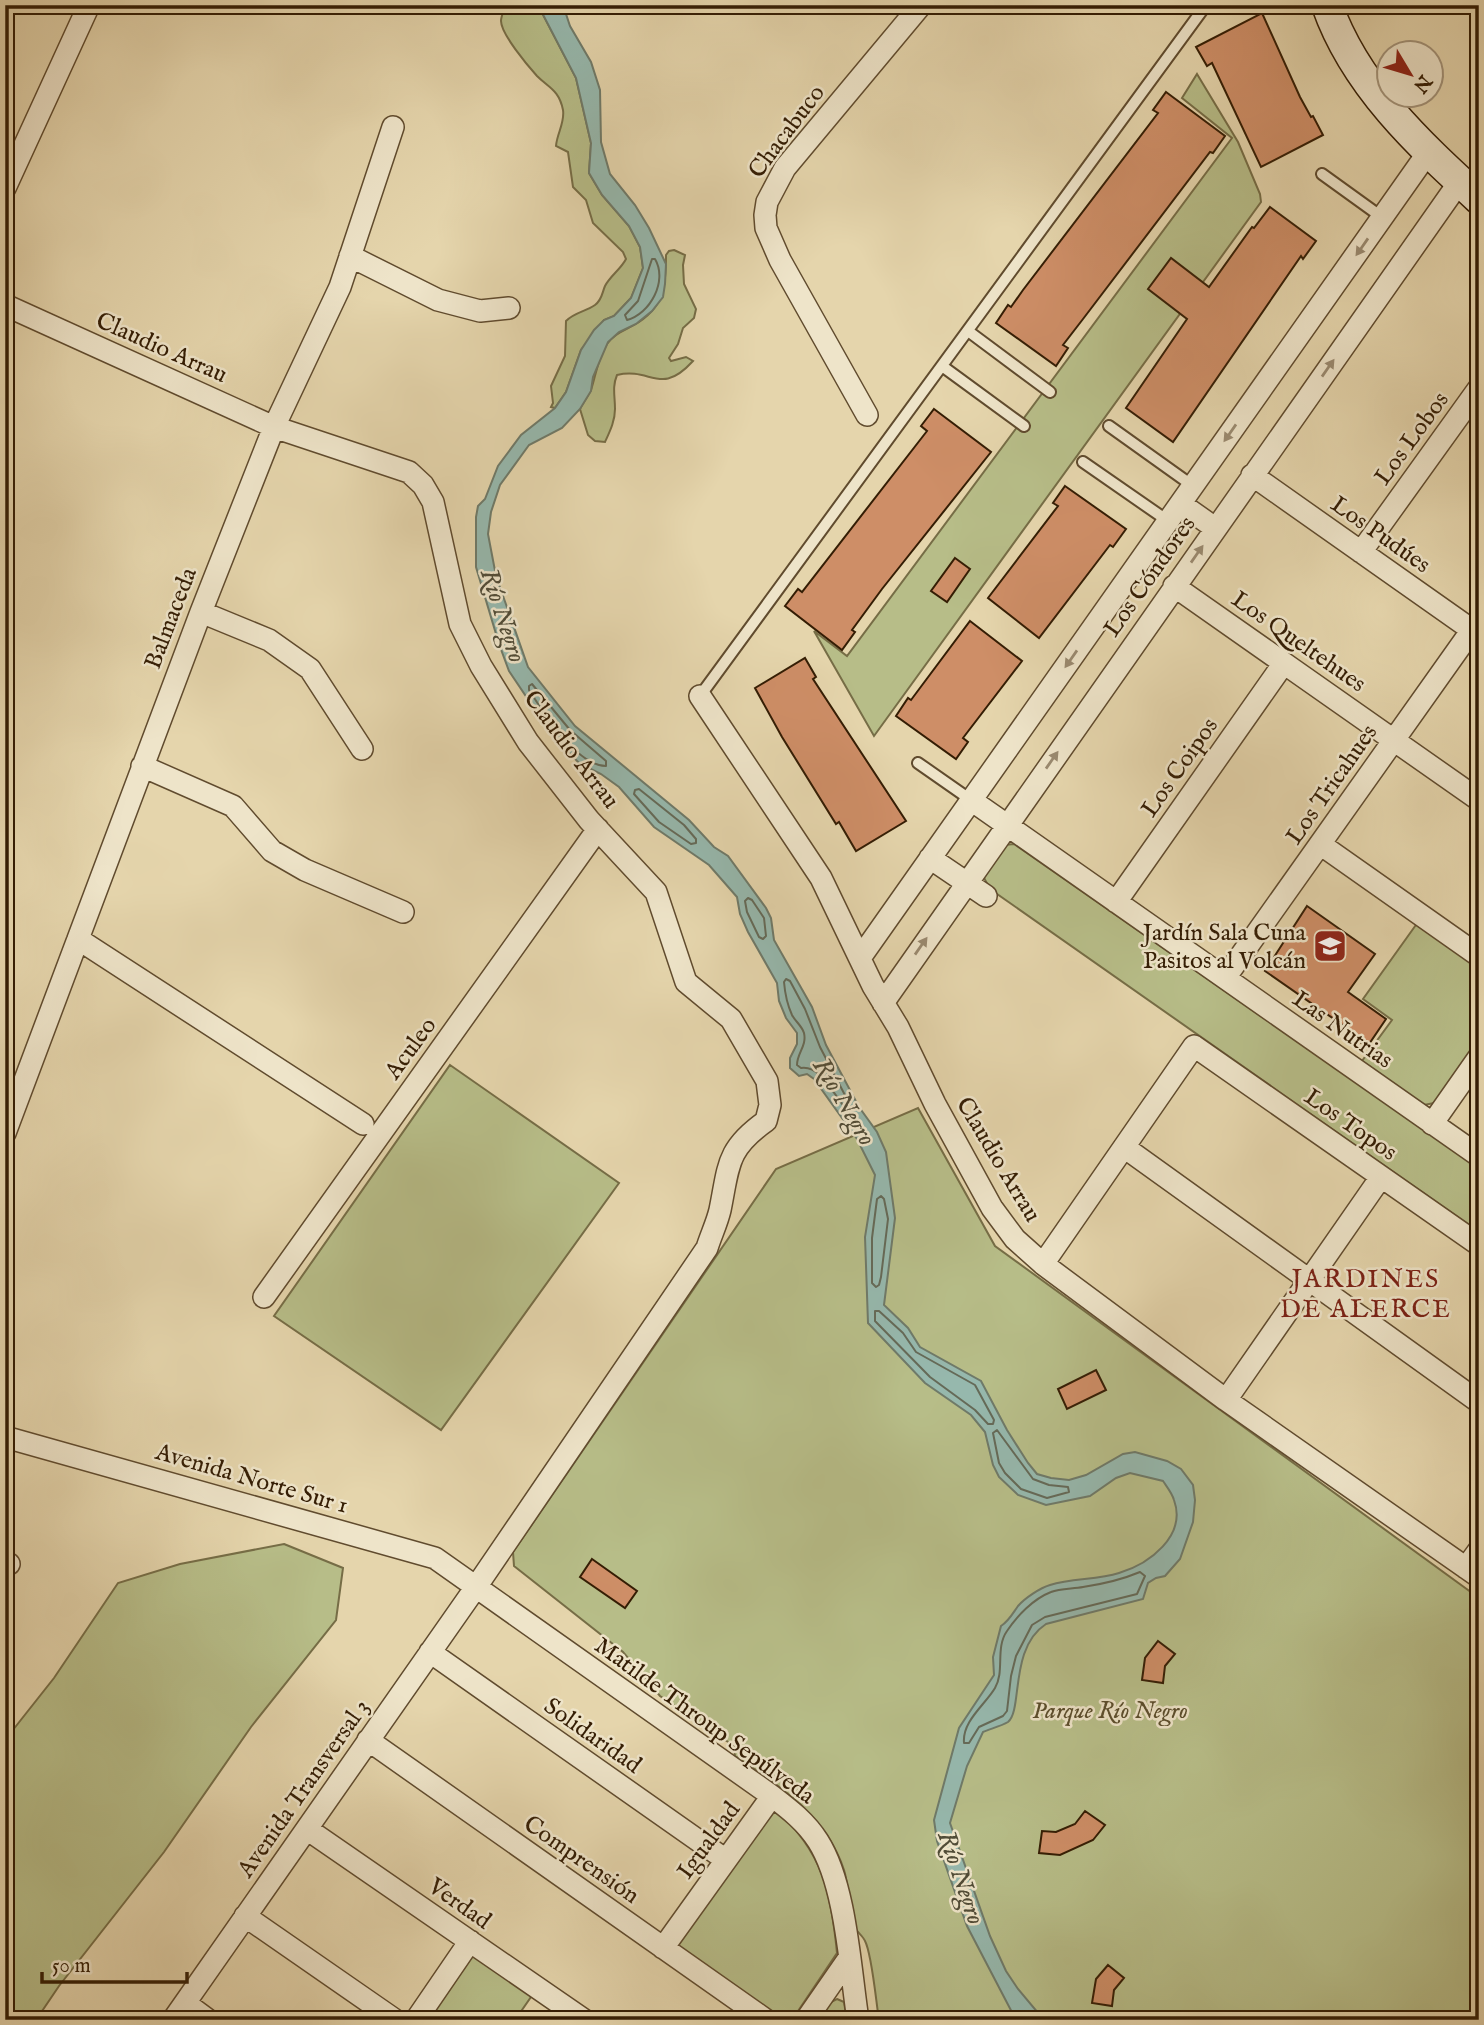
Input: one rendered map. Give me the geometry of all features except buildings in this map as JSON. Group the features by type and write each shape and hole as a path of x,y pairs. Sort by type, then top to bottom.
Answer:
{"main road":[{"path":"1327,5 1348,53 1388,110 1469,190"}],"street":[{"path":"5,188 89,5"},
{"name":"Chacabuco","path":"867,415 780,260 766,228 765,215 767,202 785,168 920,5"},
{"name":"Balmaceda","path":"5,1133 14,1084 78,939 274,426 340,287 393,127"},
{"name":"Los Cóndores","path":"860,958 1430,151"},
{"name":"Los Cóndores","path":"883,1003 1252,475 1469,190"},
{"path":"351,256 438,300 480,311 509,308"},
{"name":"Claudio Arrau","path":"5,305 274,426 409,472 423,485 433,502 460,624 476,655 528,742 598,829 656,892 686,982 731,1019 767,1082"},
{"name":"Los Lobos","path":"1361,552 1479,388"},
{"name":"Los Pudúes","path":"1252,475 1361,552 1476,628"},
{"path":"1187,495 1215,528"},
{"name":"Los Queltehues","path":"1174,586 1479,800"},
{"path":"201,612 269,640 310,668 362,749"},
{"name":"Los Tricahues","path":"1225,978 1476,628"},
{"name":"Los Coipos","path":"1116,902 1284,663"},
{"name":"Claudio Arrau","path":"700,696 821,878 935,1104 992,1208 1015,1239 1043,1264 1226,1400 1472,1572"},
{"path":"142,766 233,806 272,851 305,870 403,912"},
{"name":"Las Nutrias","path":"971,800 1479,1157"},
{"name":"Aculeo","path":"264,1297 598,829"},
{"path":"1320,844 1479,956"},
{"path":"930,858 986,897"},
{"path":"78,939 363,1124"},
{"name":"Los Topos","path":"1124,1147 1194,1046 1479,1245"},
{"path":"1432,1124 1479,1057"},
{"name":"Avenida Transversal 3","path":"179,2011 476,1587 707,1248 719,1212 724,1179 732,1156 747,1134 766,1121 770,1105 767,1082"},
{"path":"1043,1264 1124,1147 1479,1402"},
{"path":"1226,1400 1381,1177"},
{"name":"Avenida Norte Sur 1","path":"5,1437 435,1558 476,1587"},
{"path":"1472,1572 1479,1550"},
{"name":"Matilde Throup Sepúlveda","path":"476,1587 772,1796 802,1821 825,1852 837,1885 858,2020"},
{"name":"Solidaridad","path":"430,1652 726,1860"},
{"name":"Comprensión","path":"368,1741 766,2020"},
{"name":"Igualdad","path":"663,1948 772,1796"},
{"name":"Verdad","path":"307,1829 584,2020"},
{"path":"245,1916 395,2020"},
{"path":"416,2020 470,1941"},
{"path":"806,2020 849,1958"},
{"path":"179,2011 208,2020"}],"lane":[{"path":"700,696 1206,5"},
{"path":"1322,174 1383,218"},
{"path":"968,331 1050,391"},
{"path":"942,366 1024,426"},
{"path":"1109,426 1187,495"},
{"path":"1083,462 1168,521"},
{"path":"918,763 971,800"}],"green space":[{"path":"506,5 538,5 576,78 591,143 589,173 602,195 629,226 640,247 643,268 631,298 614,316 604,320 581,350 566,392 555,408 551,407 551,386 565,356 566,321 597,303 607,282 626,259 623,252 593,223 586,200 573,187 568,152 556,146 563,119 561,103 505,34 501,21"},
{"path":"1197,74 1238,142 1261,202 874,736 814,631 847,656 1232,138 1182,98"},
{"path":"674,250 685,255 684,284 696,309 694,318 683,328 678,344 669,358 671,361 686,357 693,361 682,372 664,379 639,374 617,375 612,426 605,442 595,441 588,435 580,409 591,390 601,355 613,338 644,318 657,304 664,287 666,255"},
{"path":"1014,844 1479,1168 1479,1232 990,889 983,876 1004,845"},
{"path":"1418,922 1479,963 1479,1041 1434,1103 1424,1105 1362,1061 1392,1020 1363,999"},
{"path":"450,1065 619,1183 441,1430 274,1316"},
{"name":"Parque Río Negro","path":"918,1108 995,1246 1479,1598 1479,2020 879,2020 870,1956 864,1939 852,1921 844,1870 826,1834 785,1791 735,1756 734,1746 660,1696 623,1652 514,1566 513,1552 776,1169"},
{"path":"284,1544 343,1568 336,1620 251,1727 164,1852 59,1986 36,2020 5,2020 5,1740 54,1678 118,1583 180,1564"},
{"path":"776,1810 805,1841 822,1874 832,1911 837,1953 792,2020 777,2020 680,1954 677,1938 771,1811"},
{"path":"471,1954 533,1994 515,2020 423,2020"},
{"path":"837,1999 844,2002 847,2020 818,2020 831,2002"}],"water":[{"name":"Río Negro","path":"538,5 563,5 570,26 591,62 600,90 601,142 610,174 635,205 666,264 663,297 652,311 608,342 593,377 591,391 580,409 562,428 529,445 500,485 491,512 488,534 496,576 528,667 575,726 689,820 714,847 728,856 766,908 771,918 774,940 812,1007 826,1045 886,1152 895,1218 884,1305 908,1328 920,1347 981,1381 1007,1430 1037,1474 1069,1480 1086,1475 1123,1454 1135,1452 1167,1461 1181,1469 1193,1485 1193,1522 1180,1559 1165,1576 1148,1583 1143,1599 1046,1624 1034,1635 1022,1662 1012,1715 1008,1722 983,1732 967,1766 950,1823 990,1936 1006,1971 1044,2020 1016,2020 967,1926 937,1841 934,1820 959,1728 994,1675 993,1657 1001,1626 1018,1606 1046,1586 1119,1573 1153,1555 1163,1547 1175,1525 1177,1513 1174,1500 1163,1481 1130,1473 1116,1478 1090,1496 1046,1505 1018,1495 999,1477 993,1465 985,1432 971,1415 925,1383 868,1323 865,1237 875,1175 857,1139 814,1079 807,1074 799,1076 790,1068 790,1058 797,1044 797,1033 786,1018 779,1001 777,983 740,914 737,897 709,865 654,827 619,787 579,763 552,735 509,671 476,567 478,506 485,499 498,466 521,435 555,408 566,392 581,350 594,330 604,320 614,316 631,298 643,268 640,247 629,226 602,195 589,173 591,143 576,78"}],"place":[{"name":"Jardín Sala Cuna Pasitos al Volcán","path":"1330,946"}],"district":[{"name":"JARDINES DE ALERCE","path":"1366,1293"}]}
